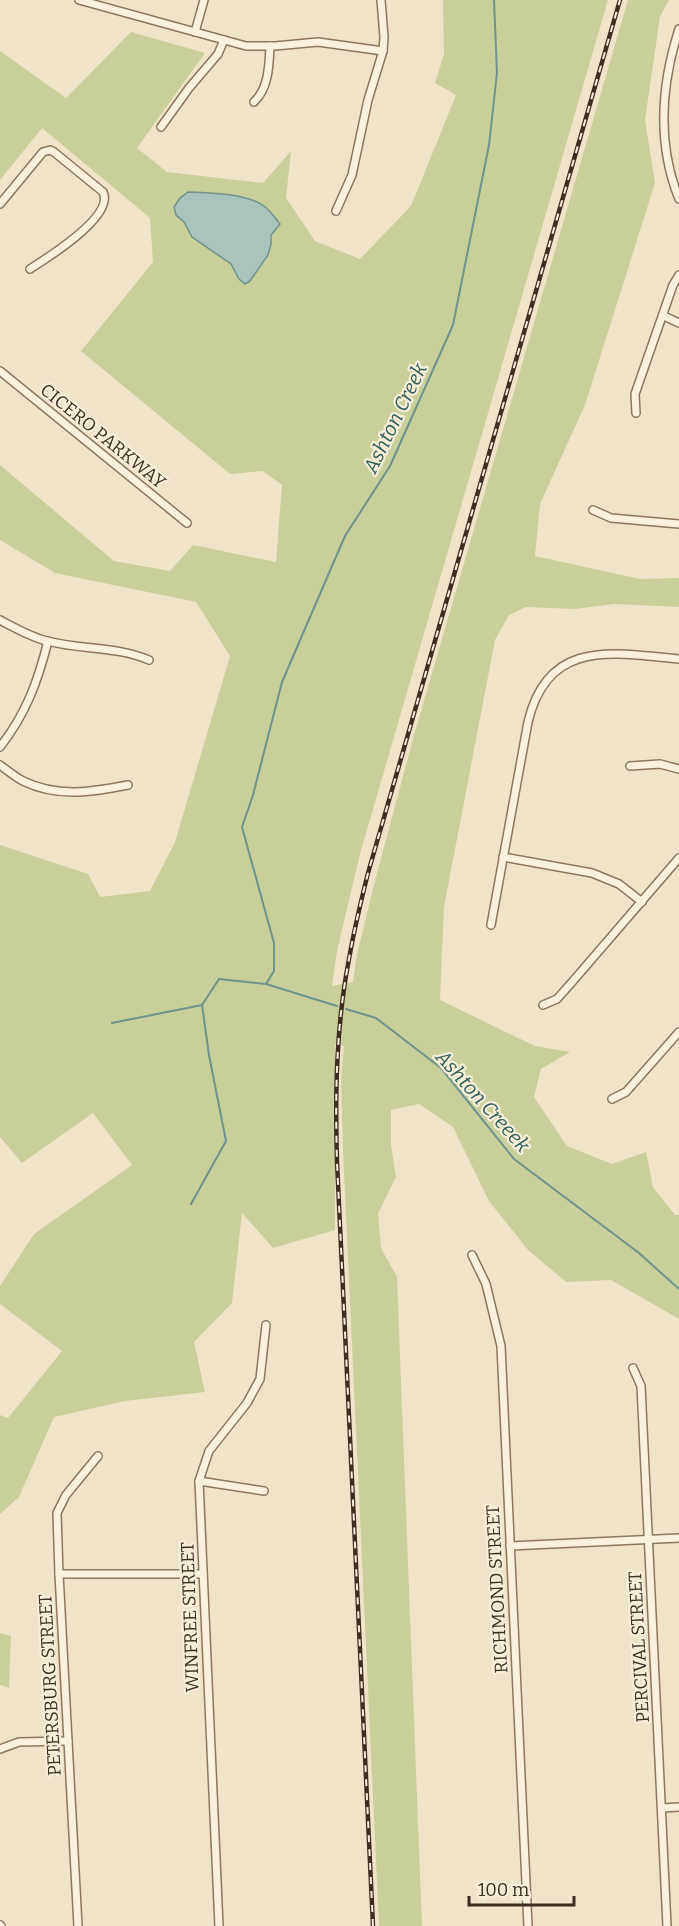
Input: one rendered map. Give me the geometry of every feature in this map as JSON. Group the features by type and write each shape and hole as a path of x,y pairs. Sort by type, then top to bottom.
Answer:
{"street":[{"path":"79,0 246,46 318,42 383,51"},
{"path":"195,32 204,0"},
{"path":"336,211 352,175 368,100 383,51 381,0"},
{"path":"679,29 668,71 663,118 667,159 679,199"},
{"path":"161,128 189,88 218,54 224,40"},
{"path":"254,102 265,87 270,46"},
{"path":"0,204 44,152 50,150 68,162 105,196 104,204 75,238 30,269"},
{"path":"636,413 635,394 679,275"},
{"path":"664,316 679,323"},
{"name":"CICERO PARKWAY","path":"0,371 187,523"},
{"path":"593,510 611,518 679,524"},
{"path":"0,620 15,629 48,641 133,653 149,660"},
{"path":"0,747 24,712 41,668 48,641"},
{"path":"491,925 530,710 540,689 563,666 582,657 600,654 679,659"},
{"path":"0,765 22,780 52,792 93,792 128,785"},
{"path":"630,766 660,765 679,769"},
{"path":"503,857 592,873 619,884 642,902"},
{"path":"543,1005 557,999 679,858"},
{"path":"612,1099 626,1092 679,1032"},
{"name":"RICHMOND STREET","path":"472,1255 486,1284 501,1346 528,1926"},
{"name":"WINFREE STREET","path":"219,1926 200,1481 209,1451 247,1403 260,1378 266,1325"},
{"name":"PERCIVAL STREET","path":"633,1368 641,1386 667,1926"},
{"name":"PETERSBURG STREET","path":"78,1926 57,1513 66,1495 98,1456"},
{"path":"200,1481 264,1491"},
{"path":"510,1546 679,1538"},
{"path":"59,1574 203,1574"},
{"path":"0,1749 19,1742 68,1741"},
{"path":"662,1808 679,1807"}],"green space":[{"path":"443,0 608,0 360,854 337,951 332,986 353,982 357,954 376,877 414,735 628,0 669,0 660,17 645,120 655,183 585,405 540,504 535,556 640,579 679,578 679,607 614,604 575,609 526,607 509,615 495,640 444,907 440,1000 535,1046 570,1052 541,1069 534,1097 567,1146 612,1164 646,1152 653,1187 675,1215 679,1215 679,1319 611,1280 566,1282 528,1250 489,1201 453,1127 419,1104 391,1110 391,1145 396,1177 378,1214 381,1248 397,1277 422,1926 379,1926 343,1151 341,1080 344,1046 335,1044 335,1230 273,1248 242,1213 232,1303 194,1342 205,1392 125,1401 54,1417 19,1497 0,1514 0,1415 8,1418 62,1351 0,1304 0,1286 34,1234 132,1165 93,1113 22,1163 0,1137 0,845 88,874 100,897 150,891 175,842 230,656 196,602 55,573 0,540 0,465 114,561 170,571 193,545 276,562 282,485 263,471 230,474 81,351 153,262 150,218 42,128 0,180 0,51 66,98 131,32 205,53 137,148 167,172 263,183 291,151 286,198 315,241 360,259 411,206 456,95 435,83 444,54"},
{"path":"0,1633 11,1636 9,1688 0,1685"}],"water":[{"path":"188,192 227,194 247,198 266,208 280,224 271,235 268,255 250,281 245,284 239,279 231,264 192,237 184,222 176,215 174,207"}],"waterway":[{"name":"Ashton Creek","path":"266,984 274,971 274,943 242,827 253,795 282,682 345,536 390,466 453,325 489,145 497,73 494,0"},
{"path":"112,1023 202,1005 219,979 266,984 337,1006"},
{"path":"191,1204 226,1141 202,1005"},
{"name":"Ashton Creeek","path":"346,1009 376,1018 441,1068 514,1159 639,1253 679,1289"}],"railway":[{"path":"373,1926 337,1162 336,1086 341,1009 351,948 368,873 620,0"}]}
